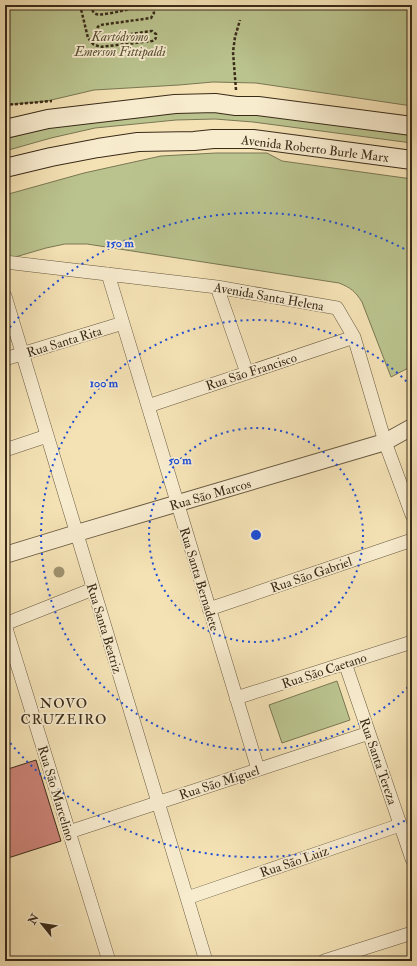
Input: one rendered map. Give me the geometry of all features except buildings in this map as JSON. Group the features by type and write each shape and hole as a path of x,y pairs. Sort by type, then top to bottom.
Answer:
{"main road":[{"path":"5,130 48,119 175,104 215,103 236,106 258,106 412,126"},
{"name":"Avenida Roberto Burle Marx","path":"5,168 50,157 138,142 194,141 213,139 253,139 412,160"}],"street":[{"name":"Avenida Santa Helena","path":"5,262 217,287 337,308 354,337 385,442 412,515"},
{"name":"Rua Santa Bernadete","path":"108,274 258,769"},
{"path":"217,287 247,373"},
{"name":"Rua Santa Beatriz","path":"5,296 206,961"},
{"name":"Rua Santa Rita","path":"5,360 123,323"},
{"name":"Rua São Francisco","path":"148,406 354,337"},
{"name":"Rua São Marcos","path":"5,555 385,442 412,427"},
{"path":"5,450 47,436"},
{"name":"Rua São Gabriel","path":"209,608 412,540"},
{"path":"5,625 93,588"},
{"name":"Rua São Marcelino","path":"5,625 109,961"},
{"name":"Rua São Caetano","path":"236,698 412,642"},
{"name":"Rua Santa Tereza","path":"345,663 412,859"},
{"name":"Rua São Miguel","path":"69,832 369,733"},
{"name":"Rua São Luiz","path":"187,898 400,825"},
{"path":"324,961 412,933"}],"path":[{"path":"80,5 88,38 93,44 100,47 155,40 156,34 152,32 103,38 97,36 96,32 98,26 151,18 154,12 152,5"},
{"path":"91,5 95,13 100,15 126,10 131,5"},
{"path":"236,106 233,52 240,20"}],"green space":[{"name":"Kartódromo Emerson Fittipaldi","path":"5,5 412,5 412,106 256,83 213,82 94,90 47,101 5,105"},
{"path":"215,110 412,132 412,143 253,122 215,119 176,120 95,128 51,138 5,151 5,139 49,127 93,118"},
{"path":"216,153 267,153 282,161 412,179 412,366 391,377 362,302 352,290 339,283 87,244 65,244 5,260 5,195 84,173 161,156"},
{"path":"337,681 350,720 282,743 269,705"}],"district":[{"name":"NOVO CRUZEIRO","path":"64,712"}]}
